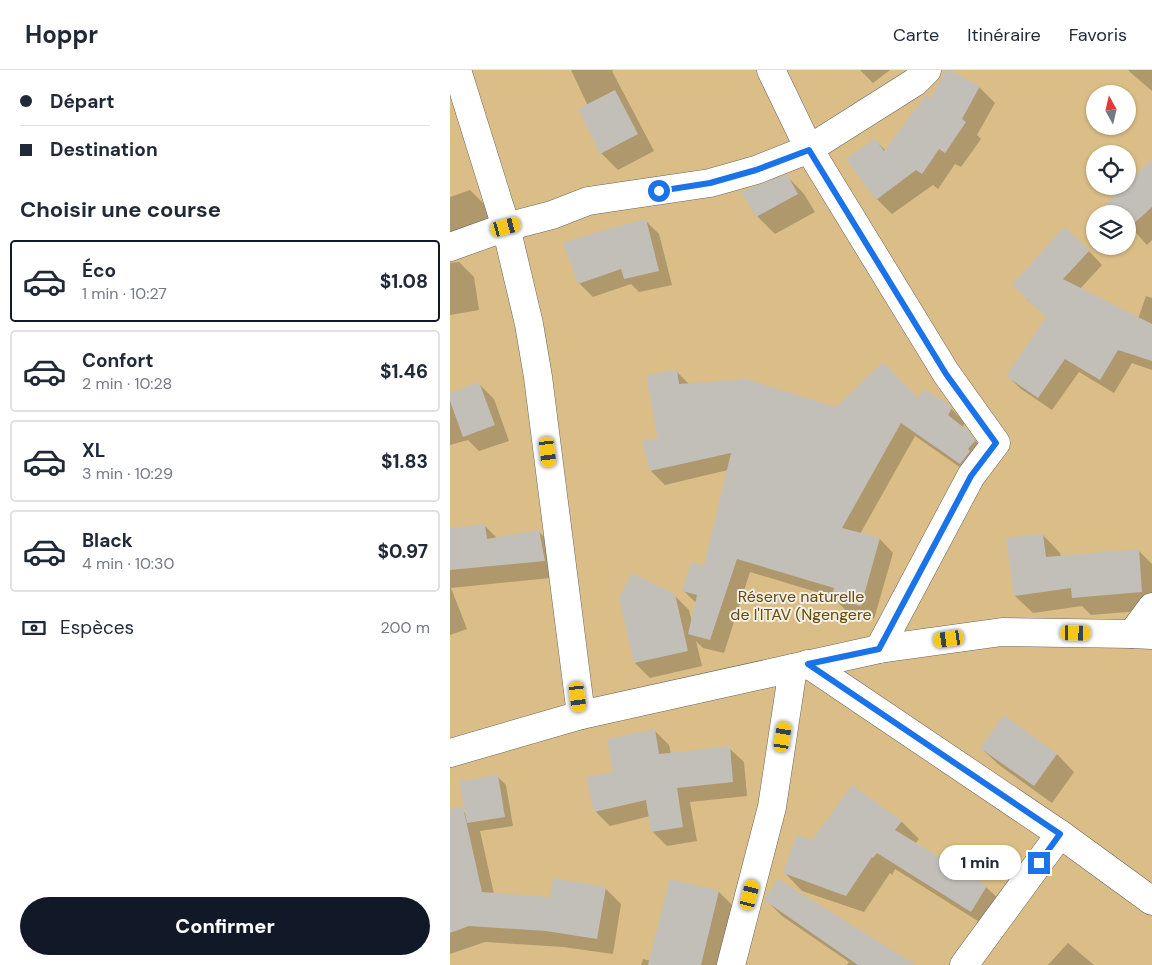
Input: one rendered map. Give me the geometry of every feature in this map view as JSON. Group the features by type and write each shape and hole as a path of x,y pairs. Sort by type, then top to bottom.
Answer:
{"street":[{"path":"457,70 506,227 529,324 538,377 581,716"},
{"path":"771,70 809,150 946,374 996,443 971,476 879,649"},
{"path":"450,247 506,227 552,215 588,201 710,183 756,170 809,150 915,82 926,70"},
{"path":"450,754 581,716 879,649 1002,632 1142,634 1152,608"},
{"path":"800,666 1060,834 1152,901"},
{"path":"732,965 772,807 800,666"},
{"path":"964,965 1060,834"}],"green space":[{"name":"Réserve naturelle de l'ITAV (Ngengere","path":"450,70 1152,70 1152,965 450,965"}],"building":[{"path":"946,70 980,86 962,119 966,122 945,153 939,149 922,174 916,170 876,200 846,159 875,138 884,151 926,95 931,98"},
{"path":"615,90 638,134 600,154 578,109"},
{"path":"1152,159 1152,207 1136,222 1136,205 1106,204 1115,195 1136,195 1136,175"},
{"path":"787,174 798,194 756,217 741,192"},
{"path":"646,219 659,271 624,279 621,269 578,284 563,243"},
{"path":"1064,227 1086,246 1086,254 1063,279 1152,324 1152,361 1118,350 1100,380 1065,359 1038,398 1006,376 1046,317 1012,285"},
{"path":"883,362 918,398 924,389 951,406 952,408 948,415 968,431 975,441 960,464 901,423 842,528 880,538 861,606 831,598 834,588 737,559 710,640 688,634 697,595 682,591 691,562 704,566 731,453 650,471 642,441 658,438 646,375 677,370 679,384 746,379 836,407"},
{"path":"479,382 495,425 463,437 450,401 450,393"},
{"path":"485,524 487,539 539,530 545,561 450,570 450,528"},
{"path":"1043,534 1046,557 1139,549 1142,592 1072,598 1071,588 1014,596 1006,538"},
{"path":"632,573 675,594 688,651 634,663 619,597"},
{"path":"1004,715 1057,754 1034,786 980,748"},
{"path":"655,729 659,754 730,746 733,782 677,788 683,827 651,832 646,800 594,812 586,777 613,772 607,739"},
{"path":"498,775 505,817 467,823 459,781"},
{"path":"852,785 902,821 895,830 987,886 971,912 877,853 872,857 846,896 783,873 797,835 812,840"},
{"path":"463,807 482,892 550,897 553,878 606,887 597,939 546,931 469,926 450,933 450,809"},
{"path":"670,879 719,891 701,965 648,965"},
{"path":"778,879 916,965 858,965 764,900"}],"route":[{"path":"659,191 710,183 756,170 809,150 946,374 996,443 971,476 879,649 808,664 1060,834 1039,863"}]}
